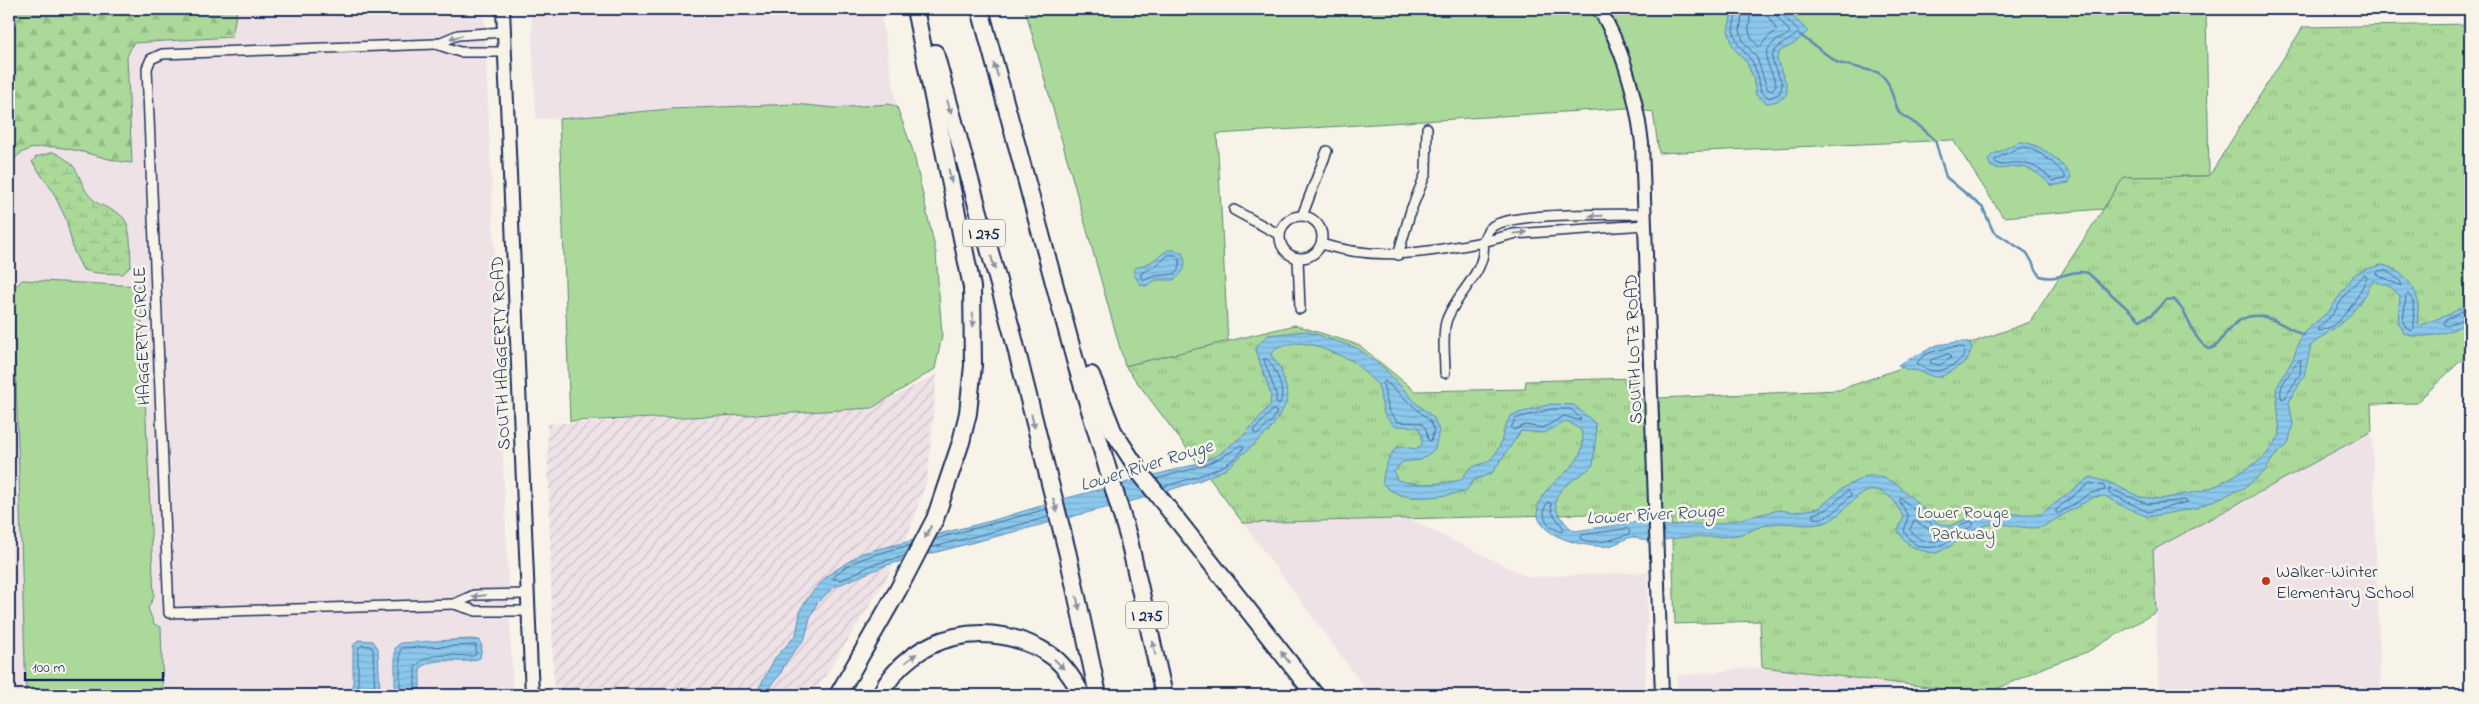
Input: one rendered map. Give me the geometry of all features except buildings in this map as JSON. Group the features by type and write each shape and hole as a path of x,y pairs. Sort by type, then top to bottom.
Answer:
{"highway":[{"path":"838,695 898,590 934,519 961,442 968,413 974,364 972,287 915,9"},
{"name":"I 275","path":"924,9 1011,328 1042,458 1068,555 1098,695"},
{"name":"I 275","path":"980,9 1099,442 1128,536 1164,695"},
{"path":"1011,117 1032,176 1095,389 1117,438 1141,474 1315,695"},
{"path":"880,695 894,673 921,650 953,636 985,633 1019,640 1050,654 1074,682 1082,695"}],"main road":[{"name":"SOUTH HAGGERTY ROAD","path":"504,9 532,695"},
{"name":"SOUTH LOTZ ROAD","path":"1599,9 1611,29 1636,105 1642,142 1662,695"}],"street":[{"name":"HAGGERTY CIRCLE","path":"504,32 458,35 436,44 162,54 151,59 147,68 169,613 454,604 476,611 528,611"},
{"name":"HAGGERTY CIRCLE","path":"436,44 460,52 505,52"},
{"path":"1398,255 1411,210 1426,173 1427,128"},
{"path":"1302,216 1327,151"},
{"path":"1234,210 1280,235"},
{"path":"1302,216 1318,226 1322,238 1321,244 1312,255 1298,258 1282,248 1280,235 1285,224 1296,217 1302,216"},
{"path":"1445,372 1446,321 1478,266 1484,251 1483,242 1489,229 1494,225 1515,219 1645,219"},
{"path":"1321,244 1347,252 1398,255 1430,252 1518,233 1645,219"},
{"path":"1298,258 1300,308"},
{"name":"HAGGERTY CIRCLE","path":"454,604 474,595 528,594"}],"shaded area":[{"path":"9,9 484,9 513,695 9,695"},
{"path":"531,9 880,9 897,107 536,119"},
{"path":"937,374 927,480 908,535 885,581 813,695 554,695 547,424 872,408"},
{"name":"Walker-Winter Elementary School","path":"2372,431 2381,695 2159,695 2153,550"},
{"path":"1409,519 1528,577 1648,572 1645,695 1370,695 1243,523"},
{"path":"1762,667 1900,684 1900,695 1678,695 1677,676"}],"green space":[{"path":"9,9 237,9 232,37 133,43 127,57 132,163 63,148 49,147 35,148 23,152 9,165"},
{"path":"1025,9 2206,9 2209,176 2124,177 2103,209 2003,217 1953,140 1659,153 1653,112 1627,108 1217,134 1228,342 1125,366"},
{"name":"Lower Rouge Parkway","path":"2470,24 2470,352 2416,403 2371,404 2372,431 2153,550 2156,612 2087,652 2047,666 1986,694 1762,667 1760,621 1675,624 1671,512 1243,523 1125,366 1295,325 1359,345 1415,391 1525,389 1526,381 1636,378 1637,399 1839,390 2030,322 2124,177 2209,176 2303,27"},
{"path":"795,104 835,108 889,104 897,107 913,151 936,253 942,336 935,369 872,408 776,414 570,421 559,119 670,109"},
{"path":"53,152 71,163 76,169 85,189 95,201 119,214 125,220 130,236 131,266 123,274 97,273 83,270 74,252 66,219 52,190 32,162 36,157"},
{"path":"22,280 140,286 154,597 148,608 154,624 161,627 163,695 26,695 13,289"}],"water":[{"path":"1733,9 1785,9 1808,31 1794,44 1780,51 1777,58 1787,86 1787,92 1784,97 1778,101 1767,103 1756,95 1753,77 1747,63 1733,47 1728,30"},
{"path":"2019,142 2034,145 2055,158 2071,176 2069,183 2051,186 2030,169 2014,167 2000,169 1991,167 1988,160 1992,155"},
{"path":"1168,250 1176,250 1182,253 1184,257 1185,265 1180,275 1173,280 1156,280 1146,286 1141,285 1134,275 1135,268 1151,262"},
{"path":"2381,265 2387,266 2399,273 2414,290 2418,303 2419,326 2450,314 2470,302 2470,320 2448,332 2430,336 2405,334 2398,322 2400,296 2392,288 2373,280 2366,294 2348,318 2311,345 2304,376 2289,402 2293,424 2288,444 2273,458 2265,471 2246,487 2196,508 2148,517 2105,496 2094,497 2042,527 2028,528 2001,524 1987,525 1980,527 1936,553 1919,550 1901,536 1898,530 1903,518 1899,509 1890,497 1877,490 1861,494 1832,520 1824,523 1804,525 1771,524 1726,537 1684,537 1646,541 1633,537 1608,546 1590,545 1568,540 1548,531 1538,516 1539,504 1544,494 1572,466 1579,456 1583,444 1581,430 1567,421 1544,433 1521,431 1492,473 1474,480 1465,492 1433,497 1400,495 1391,491 1383,484 1385,470 1389,458 1395,449 1404,447 1415,449 1422,445 1422,435 1418,427 1394,426 1384,414 1378,385 1353,361 1311,344 1294,343 1277,347 1271,355 1281,369 1288,396 1286,404 1270,430 1226,469 1201,480 1151,496 887,565 834,587 817,603 810,618 805,638 772,684 769,695 755,695 775,658 796,635 801,608 812,592 828,575 862,553 991,521 1067,498 1189,466 1218,455 1246,433 1270,405 1271,395 1255,348 1268,335 1306,331 1357,348 1384,368 1418,405 1433,417 1439,430 1435,449 1421,460 1402,462 1394,472 1397,480 1405,482 1429,484 1461,480 1470,469 1494,456 1512,415 1551,404 1574,405 1595,423 1596,434 1593,465 1565,486 1556,500 1556,508 1561,517 1575,531 1638,522 1670,526 1719,524 1779,510 1794,512 1819,508 1843,488 1866,476 1879,476 1897,484 1938,523 1950,526 1978,514 2041,514 2090,477 2113,484 2140,497 2161,499 2201,491 2218,485 2259,461 2266,455 2280,435 2276,389 2292,361 2302,334 2329,311 2354,275 2363,270"},
{"path":"1967,342 1972,347 1967,361 1943,376 1934,377 1916,370 1908,370 1898,365 1937,345"},
{"path":"358,640 373,641 378,648 380,695 353,695 353,646"},
{"path":"479,640 482,646 480,658 426,664 420,669 420,695 395,695 395,648 400,643"},
{"path":"1845,688 1876,693 1878,695 1829,695 1833,690"}],"waterway":[{"path":"1800,35 1838,63 1877,72 1883,76 1888,83 1899,113 1922,128 1935,140 1946,177 1983,208 1993,231 2027,253 2040,276 2052,277 2076,272 2088,273 2140,320 2151,315 2166,300 2173,299 2183,311 2198,339 2209,349 2217,345 2235,324 2244,318 2254,316 2263,316 2303,335"}],"place":[{"name":"Walker-Winter Elementary School","path":"2266,581"}],"water label":[{"name":"Lower River Rouge","path":"1146,464"},
{"name":"Lower River Rouge","path":"1655,513"}]}
